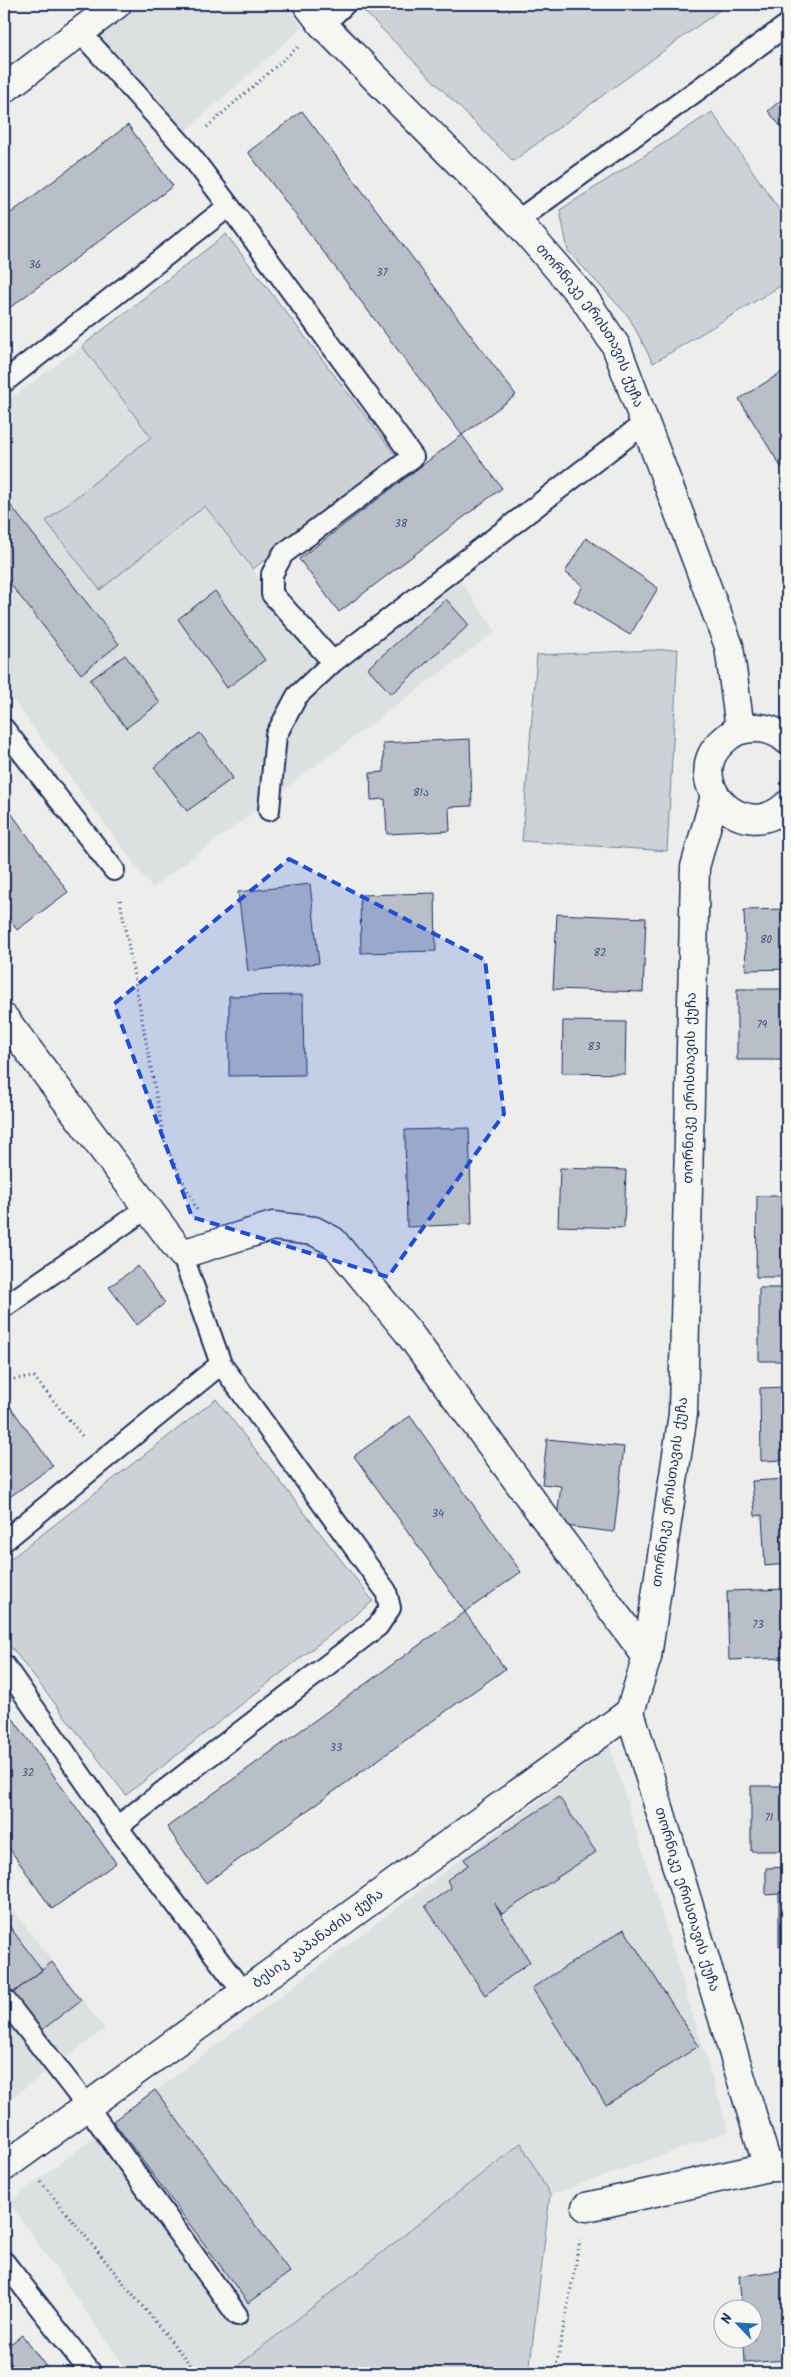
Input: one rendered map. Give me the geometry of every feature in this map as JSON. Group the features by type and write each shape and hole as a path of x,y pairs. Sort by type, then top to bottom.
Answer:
{"street":[{"path":"4,89 118,4"},
{"name":"თორნიკე ერისთავის ქუჩა","path":"315,14 517,221 586,301 616,346 729,646 740,729"},
{"path":"787,740 769,729 754,727 740,729 718,745 712,757 710,784 715,796 725,808 738,816 753,820 768,818 787,805"},
{"name":"თორნიკე ერისთავის ქუჩა","path":"715,796 695,867 683,1414 647,1657 630,1712 778,2167"},
{"path":"4,1018 182,1254 273,1226 314,1231 333,1241 408,1332 647,1657"},
{"name":"ბესიკ კაპანაძის ქუჩა","path":"12,2161 630,1712"},
{"path":"586,2207 778,2167"}],"lane":[{"path":"315,14 345,4"},
{"path":"517,221 787,24"},
{"path":"80,32 184,147 230,206 413,457 283,554 272,574 272,594 333,662"},
{"path":"4,382 230,206"},
{"path":"269,810 276,735 297,696 333,662 646,422"},
{"path":"4,729 114,870"},
{"path":"4,1307 147,1208"},
{"path":"117,1827 378,1626 390,1608 386,1591 222,1364 182,1254"},
{"path":"4,1541 222,1364"},
{"path":"4,1665 117,1827 243,1992"},
{"path":"4,1999 87,2106 236,2315"},
{"path":"4,2262 91,2373"}],"path":[{"path":"184,147 315,14"},
{"path":"114,870 165,1144 214,1244"},
{"path":"4,1380 34,1376 102,1461"},
{"path":"12,2161 197,2373"},
{"path":"555,2373 586,2207"}],"highlighted area":[{"path":"289,859 485,960 504,1114 388,1277 192,1217 114,1004"}],"shaded area":[{"path":"130,4 285,4 303,27 182,134 91,33"},
{"path":"364,4 657,4 721,9 513,161 360,7"},
{"path":"712,112 787,221 787,282 653,363 629,317 568,251 560,210"},
{"path":"226,234 397,457 253,569 205,506 100,590 46,521 151,437 82,346"},
{"path":"82,346 253,569 328,676 459,579 496,631 152,888 4,688 4,403"},
{"path":"678,649 667,851 522,841 537,655"},
{"path":"216,1399 373,1601 126,1795 4,1638 4,1564"},
{"path":"610,1746 729,2132 550,2195 521,2144 229,2373 129,2373 9,2202"},
{"path":"4,1899 105,2029 4,2103"},
{"path":"521,2143 550,2195 529,2373 229,2373"}],"building":[{"path":"787,95 787,134 768,111"},
{"path":"302,111 516,395 462,435 248,152"},
{"path":"128,125 173,186 4,312 4,218"},
{"path":"787,369 787,463 781,467 739,399"},
{"path":"462,435 502,488 339,612 299,559"},
{"path":"4,497 119,644 81,674 4,576"},
{"path":"586,538 658,588 630,635 574,601 583,586 565,572"},
{"path":"215,591 265,660 227,688 178,619"},
{"path":"446,599 469,625 391,694 368,668"},
{"path":"125,655 160,703 126,728 90,680"},
{"path":"200,733 233,778 187,811 154,767"},
{"path":"470,739 472,806 449,807 450,831 387,834 385,799 371,800 370,773 384,772 383,743"},
{"path":"4,803 68,892 17,930 4,911"},
{"path":"310,884 319,963 248,971 238,892"},
{"path":"435,893 436,951 361,953 360,895"},
{"path":"787,909 787,969 746,970 744,910"},
{"path":"557,914 646,918 643,992 553,989"},
{"path":"737,989 787,989 787,1060 737,1060"},
{"path":"303,995 304,1075 229,1076 229,996"},
{"path":"563,1021 626,1022 625,1074 562,1073"},
{"path":"469,1128 472,1224 407,1227 405,1130"},
{"path":"560,1168 626,1170 624,1228 558,1226"},
{"path":"757,1196 787,1196 787,1277 756,1277"},
{"path":"138,1266 165,1303 137,1325 109,1287"},
{"path":"759,1288 787,1288 787,1361 759,1361"},
{"path":"787,1387 787,1460 761,1461 760,1388"},
{"path":"4,1398 53,1466 4,1501"},
{"path":"410,1416 521,1572 465,1612 354,1456"},
{"path":"547,1439 624,1447 614,1532 556,1525 561,1486 542,1484"},
{"path":"787,1479 787,1564 765,1566 762,1515 755,1516 752,1481"},
{"path":"787,1589 787,1658 729,1660 727,1591"},
{"path":"465,1612 505,1669 206,1883 167,1827"},
{"path":"4,1706 116,1863 52,1909 4,1841"},
{"path":"751,1786 787,1786 787,1851 751,1851"},
{"path":"559,1797 596,1852 502,1914 494,1903 530,1962 485,1995 425,1906 451,1888 447,1880 468,1865 464,1859"},
{"path":"787,1867 787,1946 779,1947 779,1894 766,1895 766,1868"},
{"path":"4,1919 42,1970 13,1993 4,1981"},
{"path":"624,1929 699,2046 606,2105 532,1988"},
{"path":"52,1962 81,2000 42,2030 13,1993"},
{"path":"155,2090 290,2272 248,2303 113,2121"},
{"path":"787,2270 787,2360 745,2363 744,2350 764,2350 764,2300 741,2300 739,2276"},
{"path":"22,2335 51,2373 4,2373 4,2349"}]}
